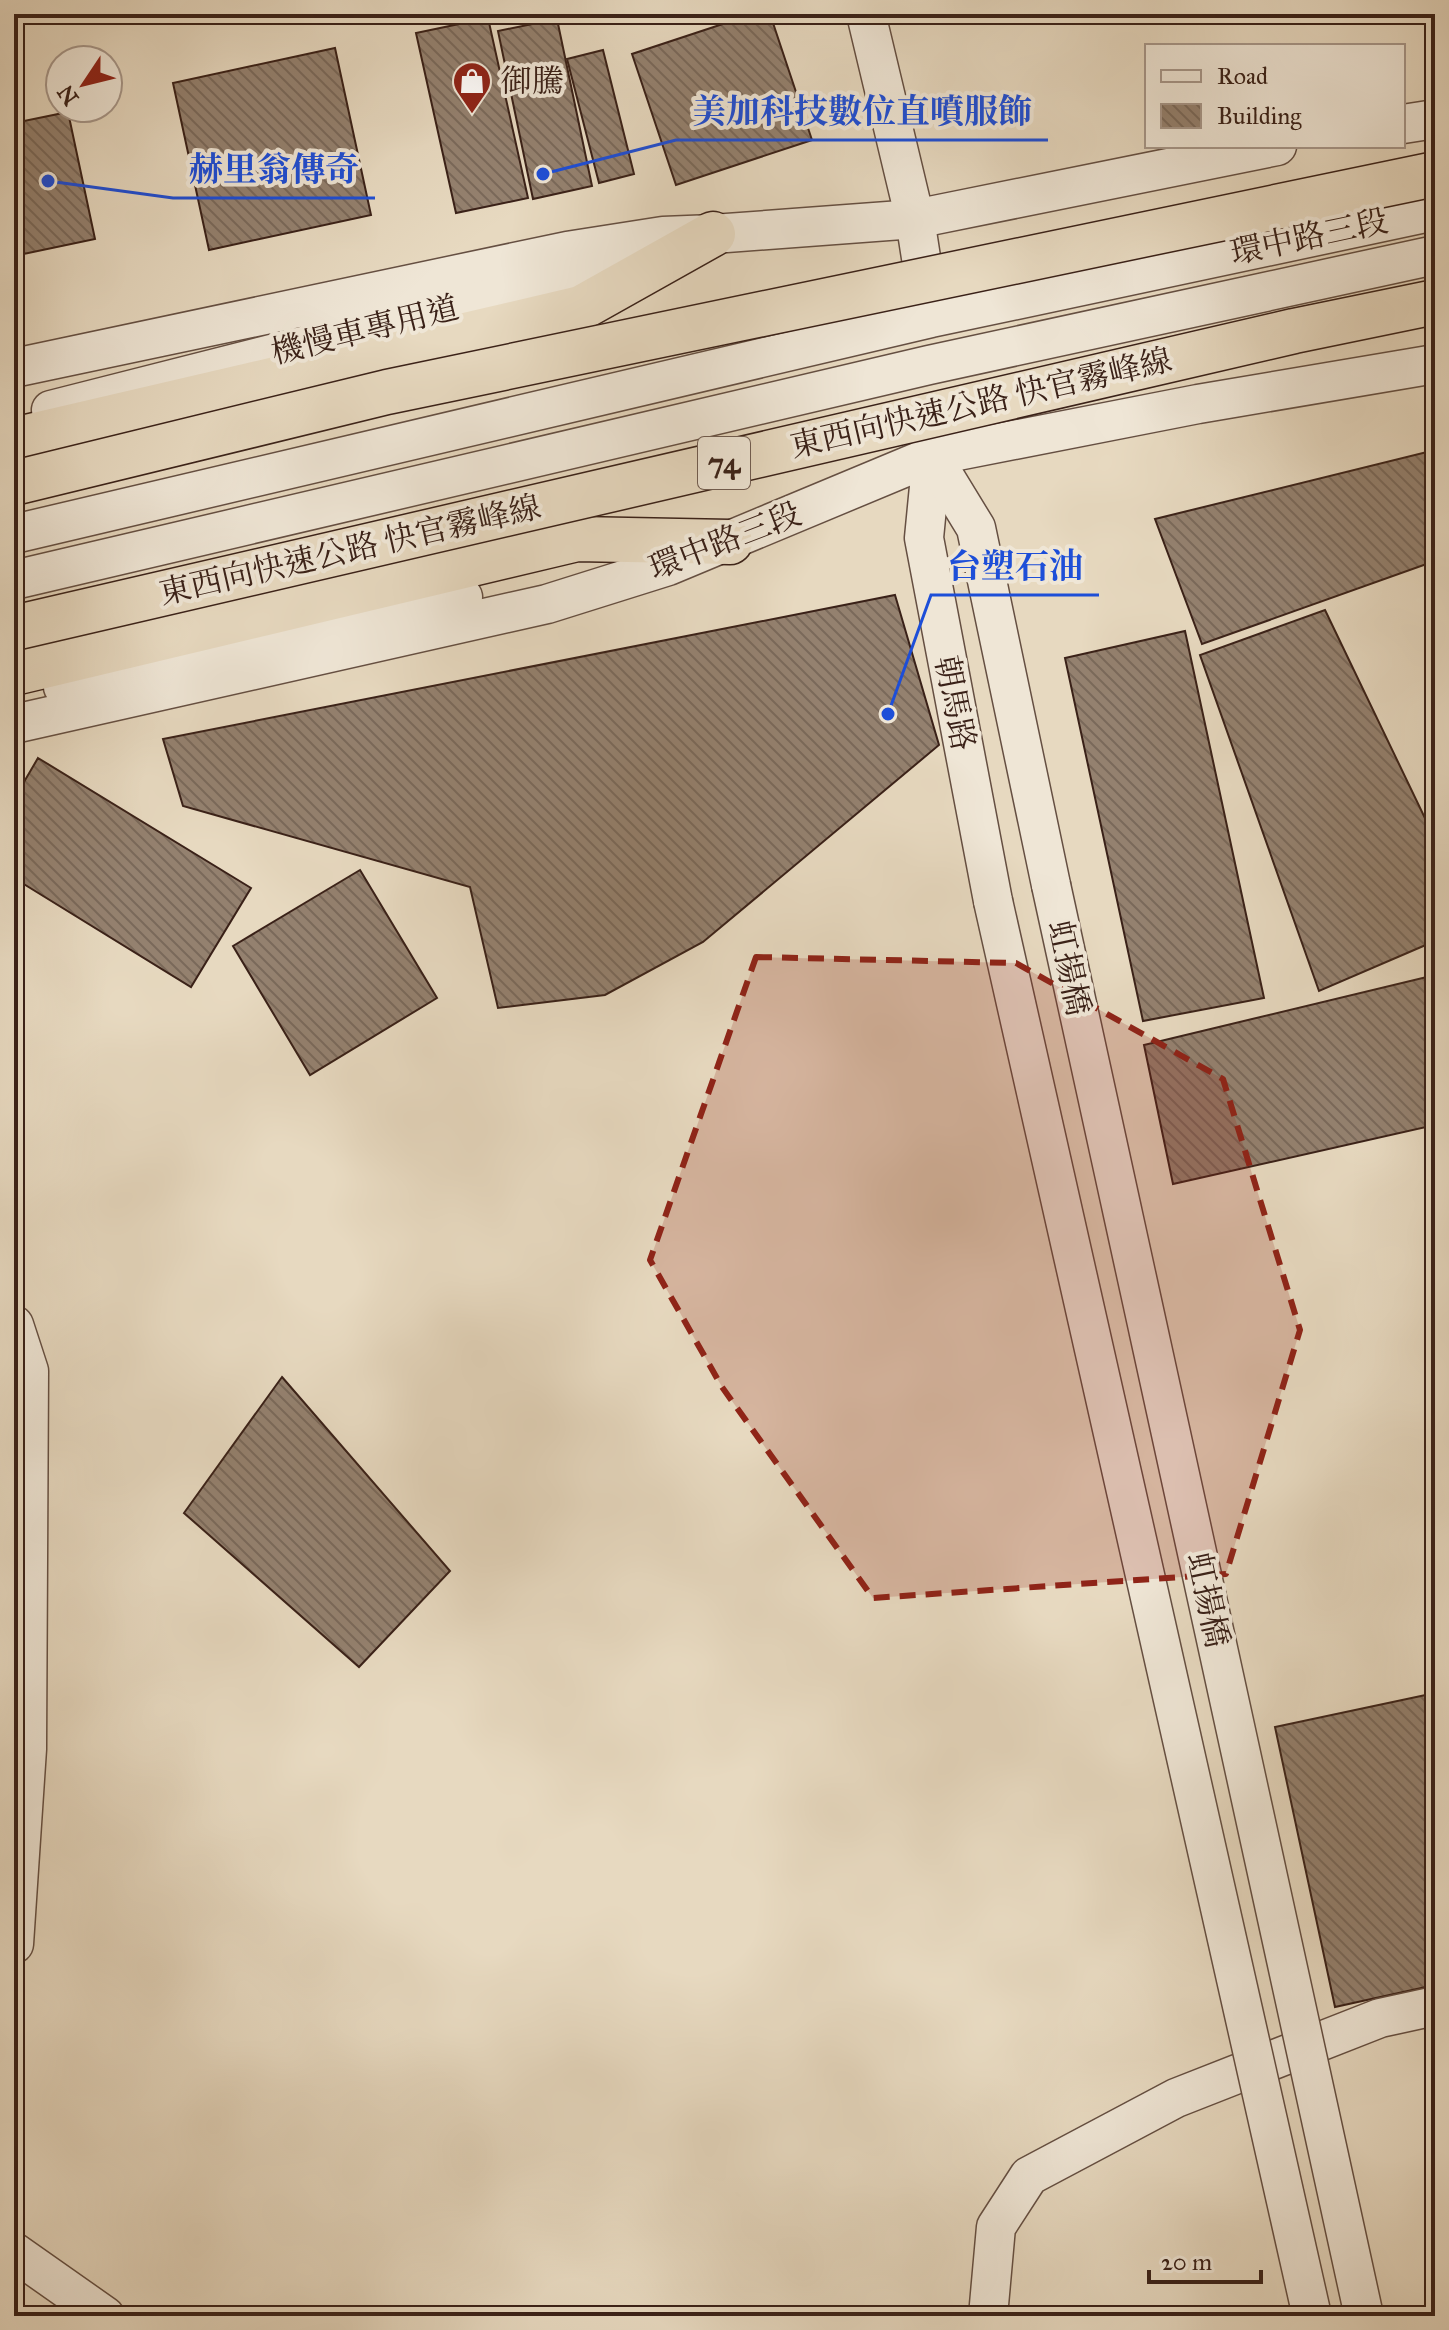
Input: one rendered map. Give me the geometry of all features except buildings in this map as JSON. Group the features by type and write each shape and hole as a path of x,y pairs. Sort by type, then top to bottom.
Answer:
{"highway":[{"path":"14,483 387,392 1435,174"},
{"path":"14,440 584,291 713,234"},
{"name":"東西向快速公路 快官霧峰線","path":"14,628 1294,331 1435,302"},
{"path":"14,673 577,539 730,542"}],"street":[{"name":"朝馬路","path":"866,14 915,219 931,318 932,456 924,538 993,901"},
{"path":"1405,124 1435,119"},
{"path":"14,368 567,251 663,236 915,219 1267,148"},
{"name":"環中路三段","path":"14,534 931,318 1435,211"},
{"name":"環中路三段","path":"14,580 929,365 1435,255"},
{"name":"機慢車專用道","path":"14,419 584,291"},
{"name":"環中路三段","path":"14,724 547,604 668,566 932,456 1198,404 1435,364"},
{"name":"朝馬路","path":"932,456 976,528 1051,885"},
{"path":"14,699 308,626 539,584 668,566"},
{"name":"虹揚橋","path":"1051,885 1364,2316"},
{"name":"虹揚橋","path":"993,901 1312,2316"},
{"path":"14,1325 29,1371 27,1749 14,1944"},
{"path":"988,2316 996,2227 1029,2176 1176,2098 1380,2018 1435,2006"},
{"path":"14,2252 105,2316"}],"highlighted area":[{"path":"756,957 1016,963 1223,1079 1300,1330 1226,1574 873,1598 722,1387 650,1260"}],"place":[{"name":"御騰","path":"472,115"},
{"name":"美加科技數位直噴服飾","path":"543,174"},
{"name":"赫里翁傳奇","path":"48,181"},
{"name":"台塑石油","path":"888,714"}]}
